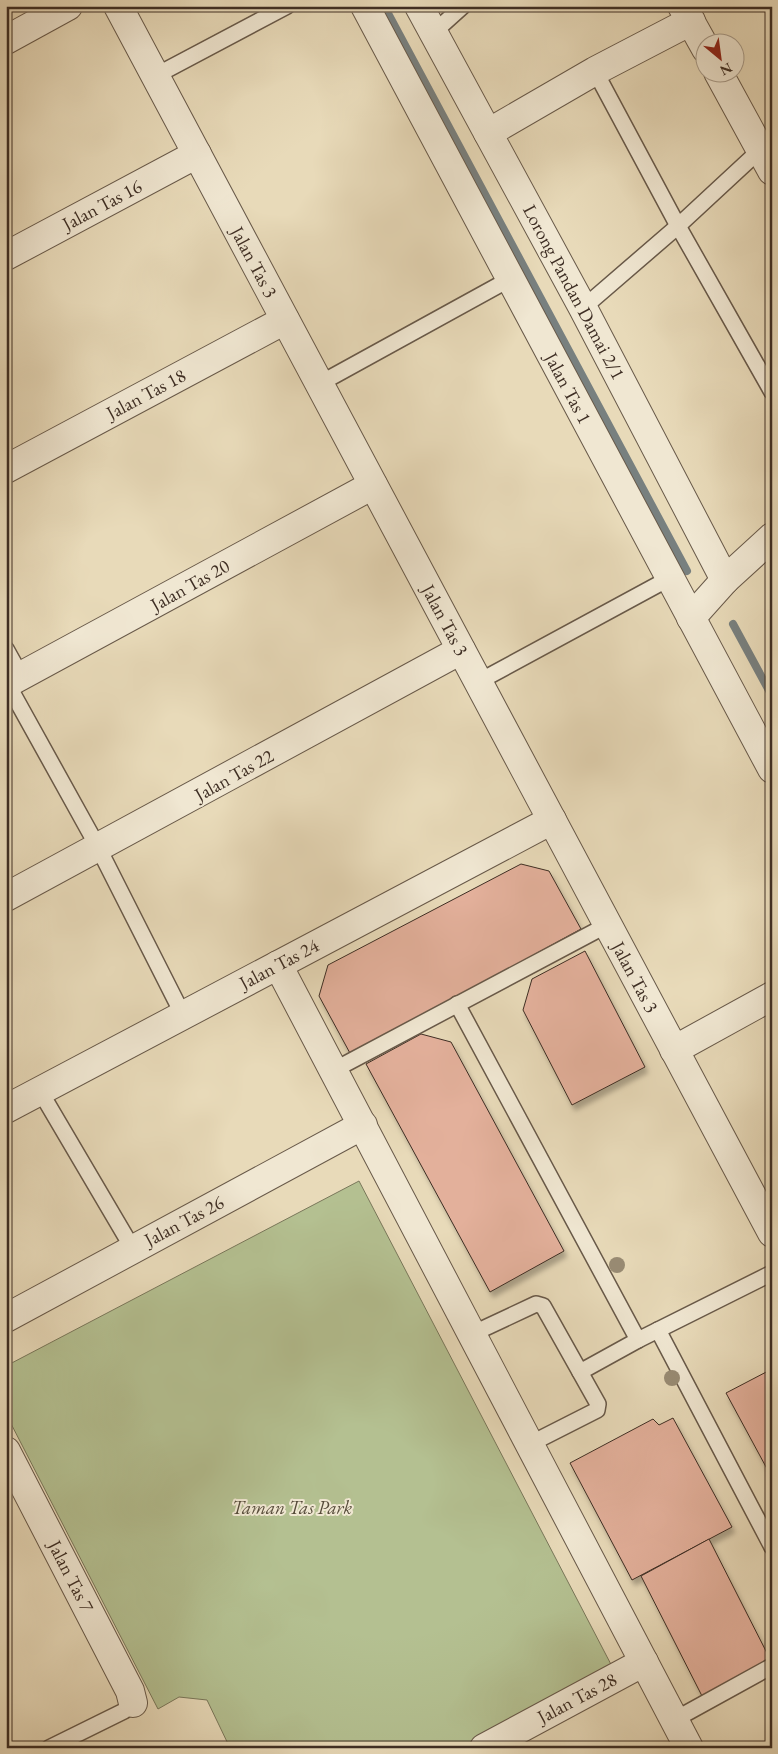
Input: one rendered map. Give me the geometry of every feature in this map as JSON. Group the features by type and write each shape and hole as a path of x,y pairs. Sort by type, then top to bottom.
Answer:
{"street":[{"path":"6,40 68,6"},
{"name":"Jalan Tas 3","path":"118,6 770,1228"},
{"name":"Jalan Tas 1","path":"364,6 772,769"},
{"name":"Lorong Pandan Damai 2/1","path":"419,6 583,308 725,580"},
{"path":"488,133 595,71 686,14 697,32"},
{"path":"723,82 766,161"},
{"name":"Jalan Tas 16","path":"6,256 197,154"},
{"name":"Jalan Tas 18","path":"6,469 285,320"},
{"name":"Jalan Tas 20","path":"11,681 373,485"},
{"path":"691,618 725,580 772,536"},
{"name":"Jalan Tas 22","path":"6,897 461,650"},
{"name":"Jalan Tas 24","path":"6,1109 552,820"},
{"path":"278,965 689,1748"},
{"path":"674,1050 772,996"},
{"name":"Jalan Tas 26","path":"6,1318 363,1125"},
{"name":"Jalan Tas 7","path":"6,1451 130,1691 133,1703"},
{"name":"Jalan Tas 28","path":"484,1748 644,1662"}],"lane":[{"path":"155,76 287,6"},
{"path":"432,33 463,6"},
{"path":"595,71 678,226 772,392"},
{"path":"583,308 678,226 766,161"},
{"path":"319,384 510,278"},
{"path":"478,682 670,578"},
{"path":"6,649 11,681 183,1015"},
{"path":"334,1070 607,924"},
{"path":"457,1004 638,1340"},
{"path":"40,1091 132,1249"},
{"path":"580,1372 638,1340 772,1273"},
{"path":"472,1334 536,1304 540,1304 543,1306 580,1372 598,1407 596,1410 530,1444"},
{"path":"658,1330 772,1547"},
{"path":"674,1720 772,1666"},
{"path":"49,1748 124,1711 133,1703"}],"green space":[{"name":"Taman Tas Park","path":"359,1181 616,1674 473,1748 230,1748 207,1700 179,1697 158,1709 6,1414 6,1366"}],"building":[{"path":"521,864 549,871 581,929 351,1055 319,996 328,965"},
{"path":"585,951 645,1067 572,1105 523,1010 532,979"},
{"path":"421,1034 451,1042 564,1251 490,1292 366,1064"},
{"path":"772,1369 772,1478 726,1393"},
{"path":"673,1418 732,1527 632,1580 570,1463 653,1419 659,1425"},
{"path":"709,1539 770,1659 702,1696 641,1576"}],"waterway":[{"path":"384,6 687,571"},
{"path":"733,624 772,696"}]}
